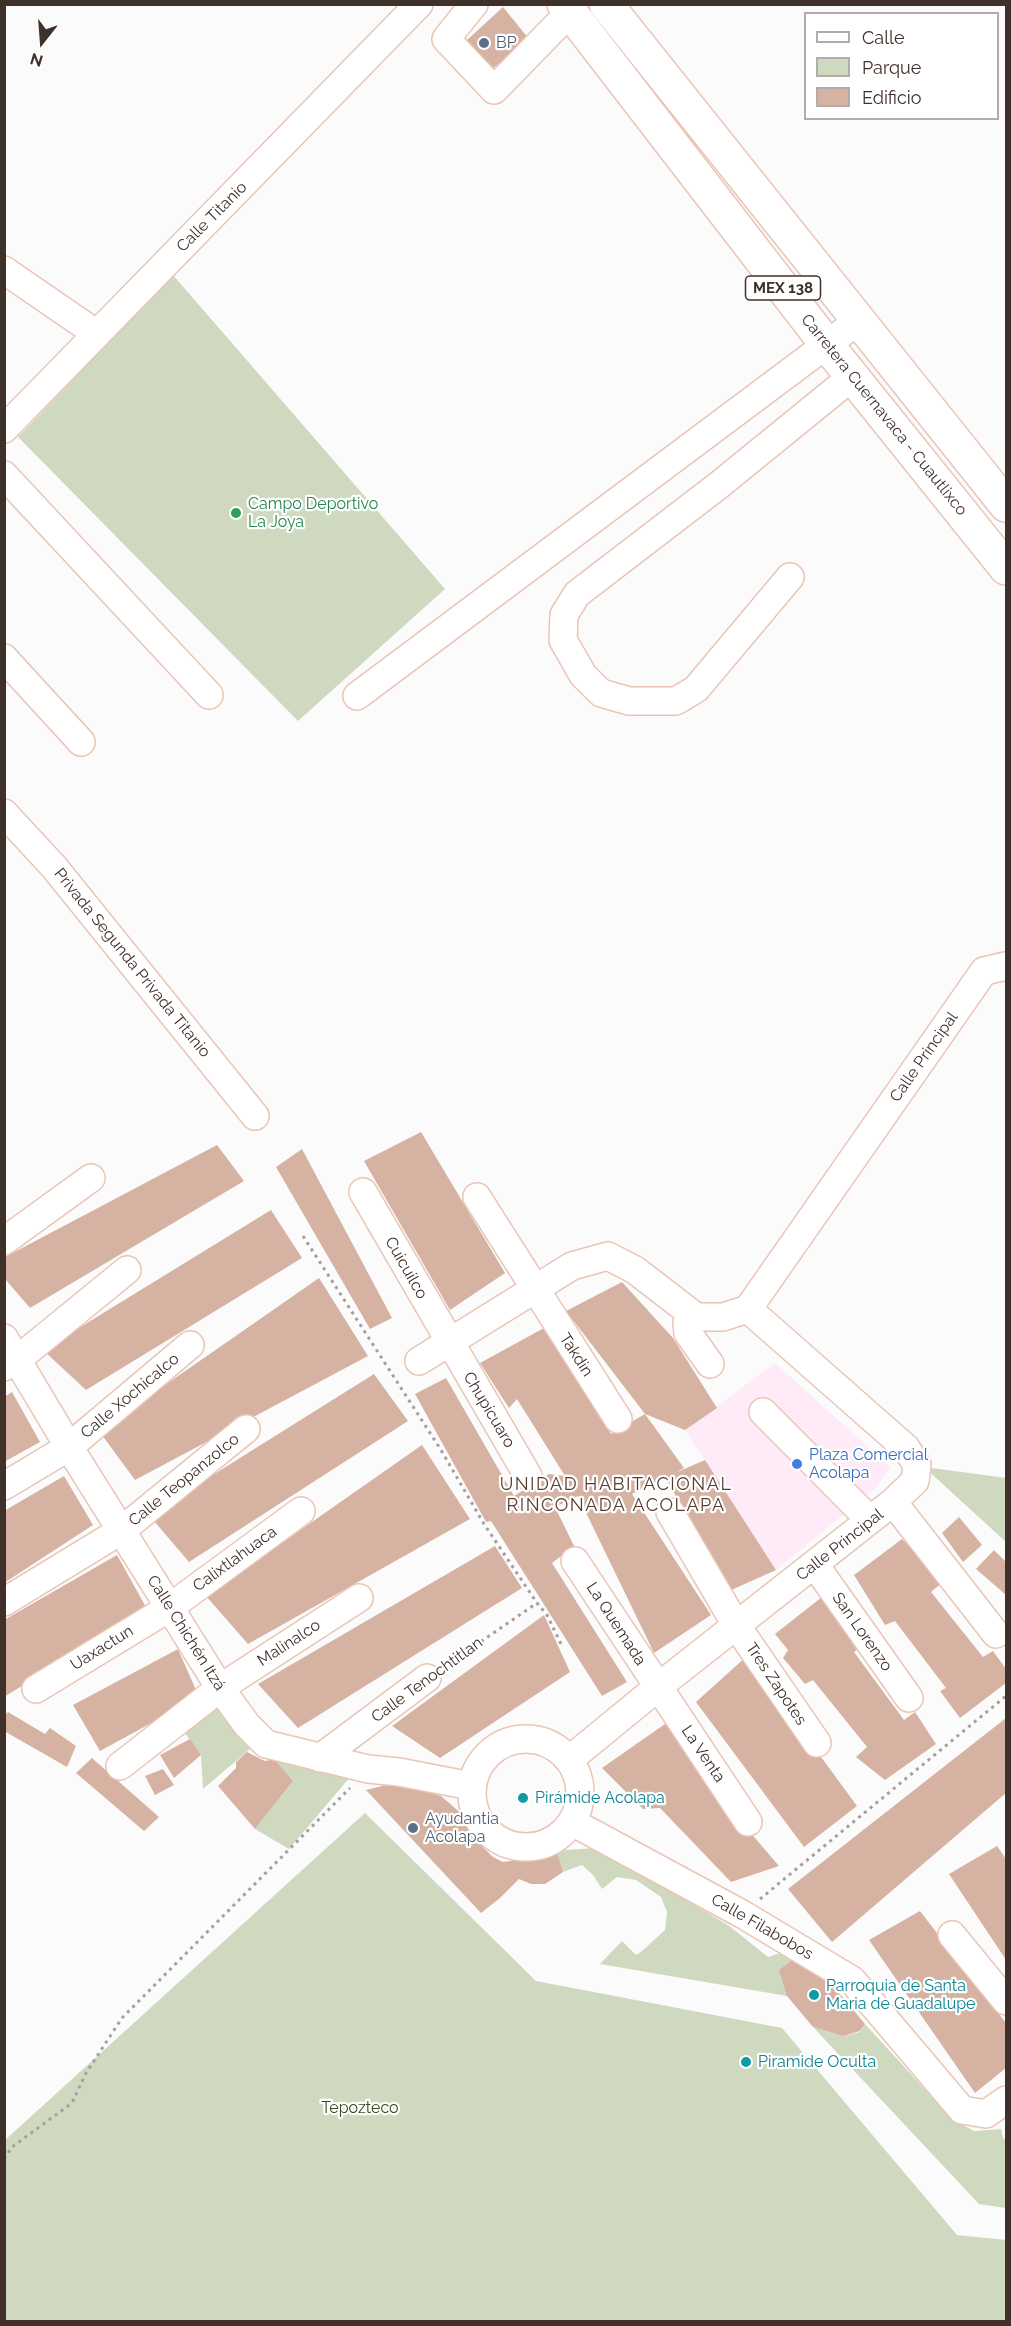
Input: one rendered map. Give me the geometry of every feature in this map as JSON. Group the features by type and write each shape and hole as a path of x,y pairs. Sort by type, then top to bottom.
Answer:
{"main road":[{"name":"MEX 138","path":"606,4 1006,506"},
{"name":"Carretera Cuernavaca - Cuautlixco","path":"567,8 827,345 1006,568"}],"street":[{"name":"Calle Titanio","path":"4,429 418,4"},
{"path":"474,4 446,39 494,90 567,8"},
{"path":"4,270 97,334"},
{"path":"357,696 858,321"},
{"path":"790,577 696,689 676,701 629,701 601,693 583,675 563,640 564,615 577,594 719,485 853,376"},
{"path":"4,475 209,695"},
{"path":"4,658 81,742"},
{"name":"Privada Segunda Privada Titanio","path":"4,813 54,867 255,1116"},
{"name":"Calle Principal","path":"569,1760 736,1625 815,1565 893,1502 915,1481 917,1465 906,1448 748,1309 984,972 1006,966"},
{"path":"4,1241 91,1178"},
{"name":"Cuicuilco","path":"363,1192 449,1344"},
{"name":"Takdin","path":"477,1197 618,1419"},
{"path":"419,1361 572,1266 608,1256 635,1269 696,1317"},
{"path":"9,1355 127,1270"},
{"path":"710,1364 688,1333 687,1323 696,1317 723,1317 748,1309"},
{"name":"Chupícuaro","path":"449,1344 528,1476"},
{"name":"Calle Xochicalco","path":"4,1486 69,1447 190,1345"},
{"name":"Calle Chichén Itzá","path":"9,1355 220,1688 247,1725 266,1744 368,1769 399,1772 471,1786"},
{"path":"763,1412 870,1520"},
{"name":"Calle Teopanzolco","path":"4,1602 122,1530 246,1429"},
{"path":"893,1502 996,1634"},
{"name":"Calixtlahuaca","path":"169,1608 301,1511"},
{"name":"Tres Zapotes","path":"670,1512 736,1625 817,1743"},
{"name":"La Quemada","path":"575,1561 658,1687"},
{"name":"San Lorenzo","path":"815,1565 909,1698"},
{"name":"Malinalco","path":"120,1766 220,1688 359,1598"},
{"name":"Uaxactun","path":"36,1689 169,1608"},
{"name":"Calle Tenochtitlan","path":"320,1758 427,1678"},
{"name":"La Venta","path":"658,1687 747,1822"},
{"path":"524,1738 549,1744 569,1760 579,1780 580,1802 572,1822 555,1840 532,1848 507,1845 486,1832 473,1811 471,1786 480,1762 499,1745 524,1738"},
{"name":"Calle Filabobos","path":"572,1822 742,1914 852,1980 962,2110 986,2114 1006,2100"},
{"path":"952,1935 1006,2001"}],"path":[{"path":"303,1236 537,1603 547,1615 561,1644"},
{"name":"Calle Tenochtitlan","path":"427,1678 537,1603"},
{"path":"742,1914 1006,1696"},
{"path":"4,2159 12,2147 72,2103 86,2073 122,2018 368,1769"}],"shaded area":[{"name":"Plaza Comercial Acolapa","path":"775,1363 890,1467 877,1487 776,1570 685,1430"}],"green space":[{"name":"Campo Deportivo La Joya","path":"173,275 445,589 298,721 18,437"},
{"path":"924,1467 1006,1478 1006,1542"},
{"path":"218,1707 250,1749 203,1789 201,1755 182,1729"},
{"path":"275,1761 351,1776 289,1849 255,1829 293,1781"},
{"name":"Tepozteco","path":"365,1813 536,1981 782,2028 957,2235 1006,2240 1006,2321 5,2321 5,2140"},
{"path":"598,1848 728,1925 768,1957 790,1950 798,1956 787,1996 600,1964 622,1941 636,1955 641,1952 665,1930 667,1912 661,1897 636,1880 617,1877 602,1889 593,1875 582,1865 563,1872 558,1854 565,1850"},
{"path":"865,2024 952,2119 974,2131 1001,2129 1003,2138 1006,2139 1006,2208 979,2204 813,2027 843,2036 860,2032"}],"building":[{"path":"503,7 529,39 491,70 466,41"},
{"path":"421,1132 505,1273 450,1310 364,1161"},
{"path":"217,1145 244,1181 30,1308 5,1279 5,1257"},
{"path":"302,1149 392,1318 370,1329 276,1167"},
{"path":"271,1210 302,1258 86,1390 43,1350"},
{"path":"319,1278 368,1356 135,1480 99,1431"},
{"path":"622,1282 673,1338 717,1408 685,1430 645,1414 566,1311"},
{"path":"544,1328 611,1434 645,1414 684,1468 675,1473 705,1460 776,1570 729,1591 665,1477 632,1494 711,1615 654,1653 578,1496 555,1507 574,1546 552,1563 627,1682 602,1696 491,1521 486,1522 415,1394 446,1378 514,1496 549,1474 565,1476 517,1399 509,1408 480,1363"},
{"path":"374,1374 408,1421 189,1562 149,1515"},
{"path":"12,1392 40,1442 4,1462 4,1397"},
{"path":"422,1445 470,1519 248,1644 206,1596"},
{"path":"64,1476 93,1525 4,1583 4,1511"},
{"path":"959,1517 982,1545 963,1562 942,1533"},
{"path":"902,1539 944,1581 931,1592 983,1657 993,1651 1006,1669 1006,1683 960,1718 940,1691 946,1688 895,1621 885,1625 854,1575"},
{"path":"495,1546 522,1588 298,1728 258,1684"},
{"path":"994,1550 1006,1562 1006,1595 976,1569"},
{"path":"117,1555 147,1609 4,1697 4,1620"},
{"path":"822,1597 862,1646 854,1652 904,1720 915,1712 936,1744 885,1780 856,1757 867,1747 813,1680 805,1684 783,1658 788,1650 775,1634"},
{"path":"544,1615 570,1672 440,1758 392,1726"},
{"path":"178,1649 199,1697 100,1751 73,1705"},
{"path":"747,1656 857,1806 804,1847 696,1702"},
{"path":"8,1712 45,1734 50,1728 76,1746 67,1767 4,1731 4,1716"},
{"path":"1006,1718 1006,1793 832,1942 788,1889"},
{"path":"665,1724 704,1768 699,1773 779,1866 731,1882 660,1808 643,1809 602,1768"},
{"path":"190,1739 201,1755 174,1778 160,1755"},
{"path":"247,1752 265,1761 274,1759 293,1781 255,1829 218,1786 236,1768 236,1762"},
{"path":"92,1758 159,1817 144,1831 76,1773"},
{"path":"163,1769 174,1785 155,1795 145,1776"},
{"path":"390,1784 409,1786 441,1796 463,1815 482,1846 493,1857 503,1862 558,1854 563,1872 545,1884 531,1884 519,1879 481,1913 366,1790"},
{"path":"997,1846 1006,1859 1006,1960 949,1874"},
{"path":"920,1911 1006,2023 1006,2068 975,2093 869,1940"},
{"name":"Parroquia de Santa Maria de Guadalupe","path":"798,1956 840,1994 865,2024 860,2031 843,2036 813,2027 787,1996 779,1970"}],"place":[{"name":"BP","path":"484,43"},
{"name":"Campo Deportivo La Joya","path":"236,513"},
{"name":"Plaza Comercial Acolapa","path":"797,1464"},
{"name":"Pirámide Acolapa","path":"523,1798"},
{"name":"Ayudantia Acolapa","path":"413,1828"},
{"name":"Parroquia de Santa Maria de Guadalupe","path":"814,1995"},
{"name":"Piramide Oculta","path":"746,2062"}],"district":[{"name":"UNIDAD HABITACIONAL RINCONADA ACOLAPA","path":"616,1495"}]}
